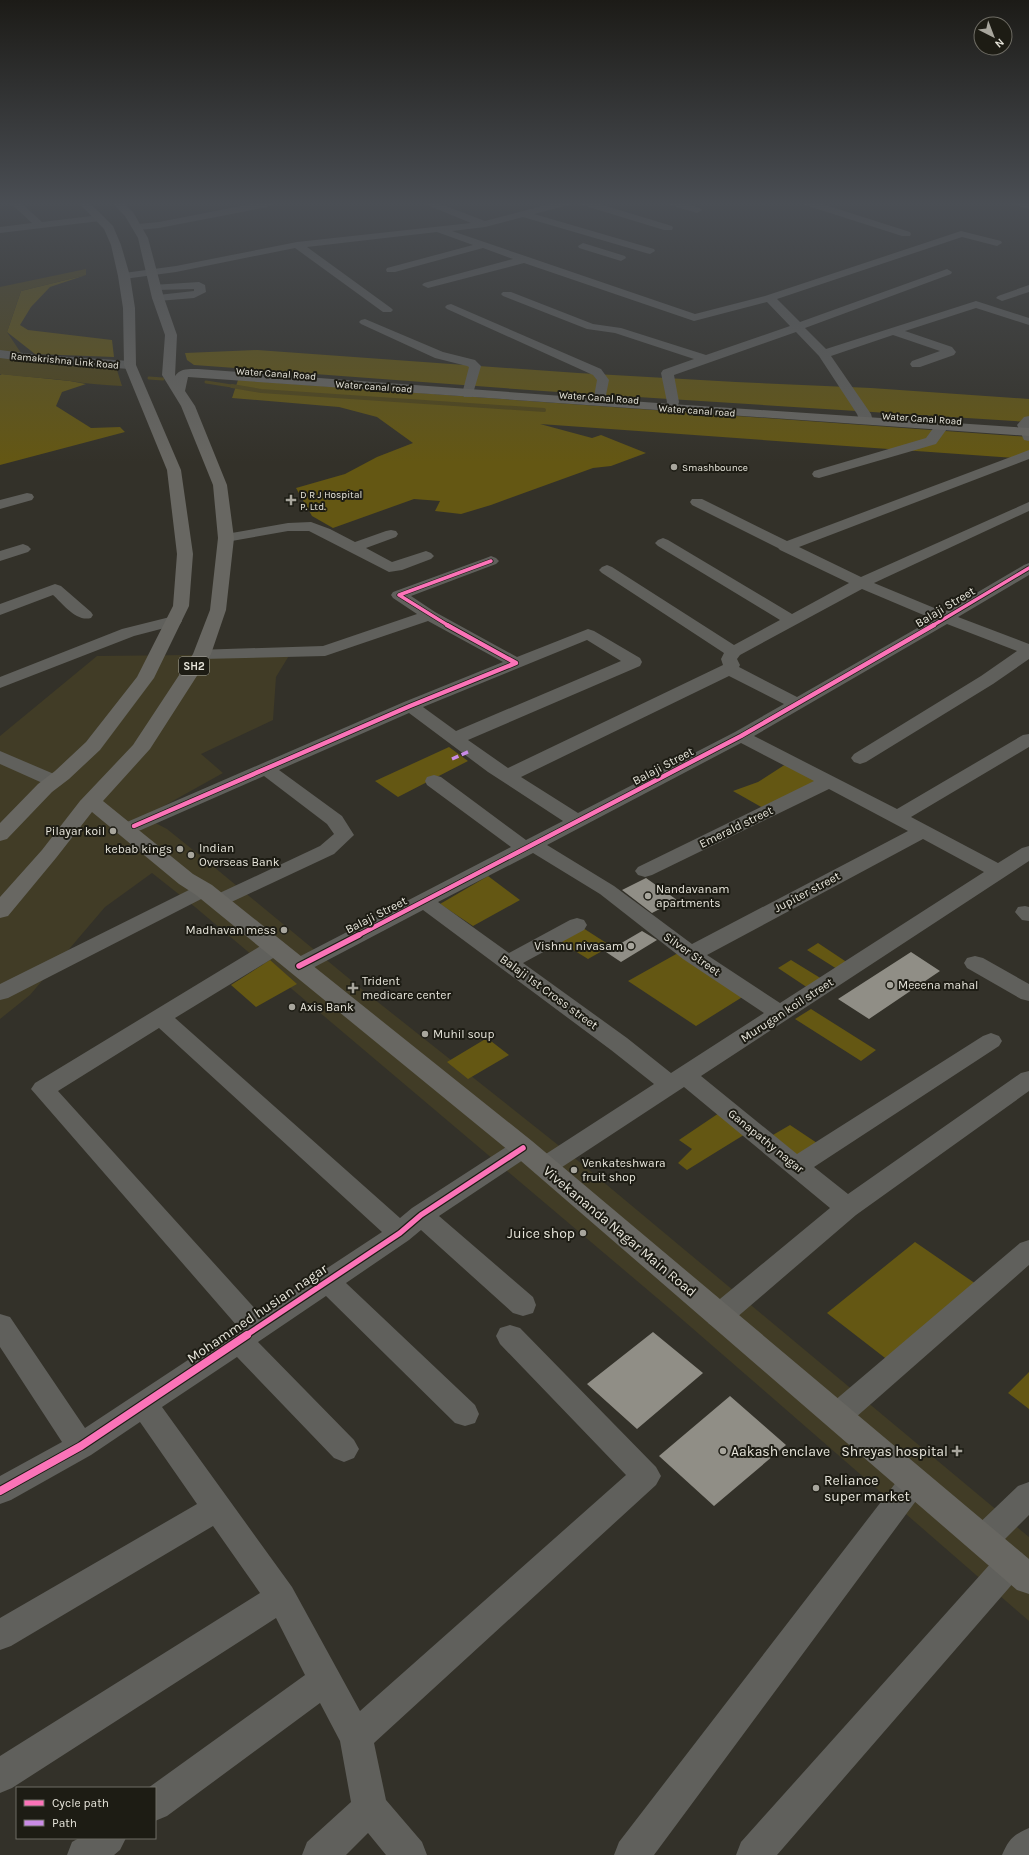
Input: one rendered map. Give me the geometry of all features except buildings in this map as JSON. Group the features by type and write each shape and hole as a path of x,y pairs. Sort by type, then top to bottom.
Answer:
{"main road":[{"path":"0,835 54,781 93,746 145,678 181,606 185,554 174,470 130,365 130,308 126,289"},
{"name":"SH2","path":"0,911 50,854 87,805 95,799 140,749 202,654 218,610 226,538 220,485 188,406 168,375 171,335 156,289"},
{"name":"Water Canal Road","path":"169,365 469,391 600,397 672,405"},
{"name":"Water canal road","path":"178,390 182,376 186,373 198,372 865,418 942,426 1028,429"},
{"name":"Water Canal Road","path":"865,418 1028,429"},
{"path":"95,799 130,828 192,875 203,890"},
{"name":"Vivekananda Nagar Main Road","path":"203,890 299,966 522,1148 1020,1571"}],"street":[{"path":"357,289 387,310"},
{"path":"610,289 694,318 769,298 797,289"},
{"path":"672,405 667,374 705,359 798,328 903,289"},
{"path":"1022,304 1002,298 1027,289"},
{"path":"507,294 591,327 616,330 705,359"},
{"path":"769,298 824,354 865,418"},
{"path":"824,354 976,304 1029,322"},
{"path":"451,307 597,372 604,380 600,397"},
{"path":"365,322 439,355 471,363 475,366 469,391"},
{"path":"893,331 950,352 916,364"},
{"name":"Ramakrishna Link Road","path":"0,354 39,360 130,365"},
{"path":"0,358 16,357"},
{"path":"819,474 931,441 942,426"},
{"path":"784,547 1029,454"},
{"path":"0,505 27,497"},
{"path":"697,502 784,547 861,583 1029,651"},
{"path":"507,776 731,660 793,621 861,583 1029,506"},
{"path":"226,538 288,527 311,526 389,567 397,567 426,556"},
{"path":"353,548 391,534"},
{"path":"664,543 793,621"},
{"path":"0,556 23,549"},
{"path":"491,561 399,595 429,615 516,664"},
{"name":"Balaji Street","path":"299,966 425,902 741,736 1029,568"},
{"path":"607,570 731,660 797,704"},
{"path":"0,610 55,589 86,616"},
{"path":"202,654 325,651 429,615"},
{"path":"0,683 128,632 174,621"},
{"path":"130,828 410,706 588,634 634,662 456,738"},
{"path":"860,758 987,680 1029,651"},
{"path":"410,706 456,738 470,751 578,822"},
{"path":"741,736 999,872"},
{"path":"897,817 1029,739"},
{"path":"0,757 54,781"},
{"path":"0,993 203,890 327,850 344,835 335,820 266,769"},
{"name":"Silver Street","path":"434,781 530,847 607,890 691,954 781,1014"},
{"name":"Emerald street","path":"644,871 828,782"},
{"name":"Jupiter street","path":"691,954 923,831"},
{"name":"Murugan koil street","path":"544,1167 1029,852"},
{"name":"Balaji 1st Cross street","path":"425,902 619,1044 678,1080"},
{"path":"509,962 577,926"},
{"path":"275,947 43,1089 344,1449"},
{"path":"975,963 1029,994"},
{"path":"160,1017 400,1233"},
{"path":"796,1166 991,1041"},
{"name":"Ganapathy nagar","path":"678,1080 796,1166 847,1208"},
{"path":"719,1316 847,1208 1029,1080"},
{"name":"Mohammed husian nagar","path":"0,1491 81,1446 400,1233 421,1215 522,1148"},
{"path":"421,1215 523,1305"},
{"path":"837,1416 1029,1250"},
{"path":"327,1281 465,1414"},
{"path":"1,1329 81,1446"},
{"path":"356,1737 646,1476 510,1336"},
{"path":"143,1404 281,1597 356,1737 370,1808 409,1855"},
{"path":"632,1855 914,1481"},
{"path":"983,1540 1029,1494"},
{"path":"0,1635 217,1508"},
{"path":"754,1855 1020,1571"},
{"path":"0,1776 281,1597"},
{"path":"156,1803 325,1680"},
{"path":"320,1855 370,1808"},
{"path":"85,1855 107,1839"},
{"path":"1020,1855 1029,1846"}],"shaded area":[{"path":"0,289 31,289 21,291 7,332 27,362 117,370 122,386 90,384 0,374"},
{"path":"31,289 49,289 31,307 20,325 28,330 112,340 114,357 35,354 7,332 21,291"},
{"path":"257,350 578,373 871,388 1029,399 1029,422 543,391 194,365 187,360 185,353"},
{"path":"2,374 86,384 62,392 56,406 91,428 120,427 125,432 0,465 0,375"},
{"path":"238,380 1029,437 1029,459 540,424 592,438 601,435 646,453 611,466 593,468 491,505 461,514 435,511 440,501 414,499 333,528 312,516 296,488 345,474 377,457 413,443 377,417 339,407 232,398"},
{"path":"290,654 276,677 273,720 201,754 223,773 144,817 167,829 369,995 577,1160 1029,1537 1029,1621 669,1308 195,907 152,873 105,907 30,995 0,1019 0,736 97,656"},
{"path":"449,747 468,761 398,797 375,781"},
{"path":"786,764 819,781 763,808 733,791 758,782"},
{"path":"488,876 520,900 473,926 440,904"},
{"path":"583,928 611,946 588,959 559,941"},
{"path":"818,943 848,963 837,969 807,950"},
{"path":"678,953 744,996 696,1026 628,981"},
{"path":"270,960 297,984 256,1007 231,985"},
{"path":"791,960 822,979 808,988 778,968"},
{"path":"811,1009 876,1050 861,1061 795,1019"},
{"path":"487,1038 509,1055 468,1079 447,1062"},
{"path":"722,1111 747,1133 687,1170 678,1163 692,1149 679,1140"},
{"path":"790,1125 820,1145 797,1163 766,1139"},
{"path":"915,1242 976,1284 889,1361 827,1313"},
{"path":"1029,1372 1029,1409 1008,1393"}],"waterway":[{"path":"149,378 163,379"},
{"path":"206,382 236,387"},
{"path":"236,387 261,391 544,410"}],"marked path":[{"path":"452,759 470,751"}],"cycle path":[{"path":"134,826 410,706 516,663 429,615 399,595 491,561"},
{"path":"299,966 741,736 911,639 1029,568"},
{"path":"0,1491 81,1446 400,1233 421,1215 523,1148"}],"place":[{"name":"Smashbounce","path":"674,467"},
{"name":"D R J Hospital P. Ltd.","path":"291,500"},
{"name":"Pilayar koil","path":"113,831"},
{"name":"kebab kings","path":"180,849"},
{"name":"Indian Overseas Bank","path":"191,855"},
{"name":"Nandavanam apartments","path":"648,896"},
{"name":"Madhavan mess","path":"284,930"},
{"name":"Vishnu nivasam","path":"631,946"},
{"name":"Meeena mahal","path":"890,985"},
{"name":"Trident medicare center","path":"353,988"},
{"name":"Axis Bank","path":"292,1007"},
{"name":"Muhil soup","path":"425,1034"},
{"name":"Venkateshwara fruit shop","path":"574,1170"},
{"name":"Juice shop","path":"583,1233"},
{"name":"Aakash enclave","path":"723,1451"},
{"name":"Shreyas hospital","path":"957,1451"},
{"name":"Reliance super market","path":"816,1488"}]}
